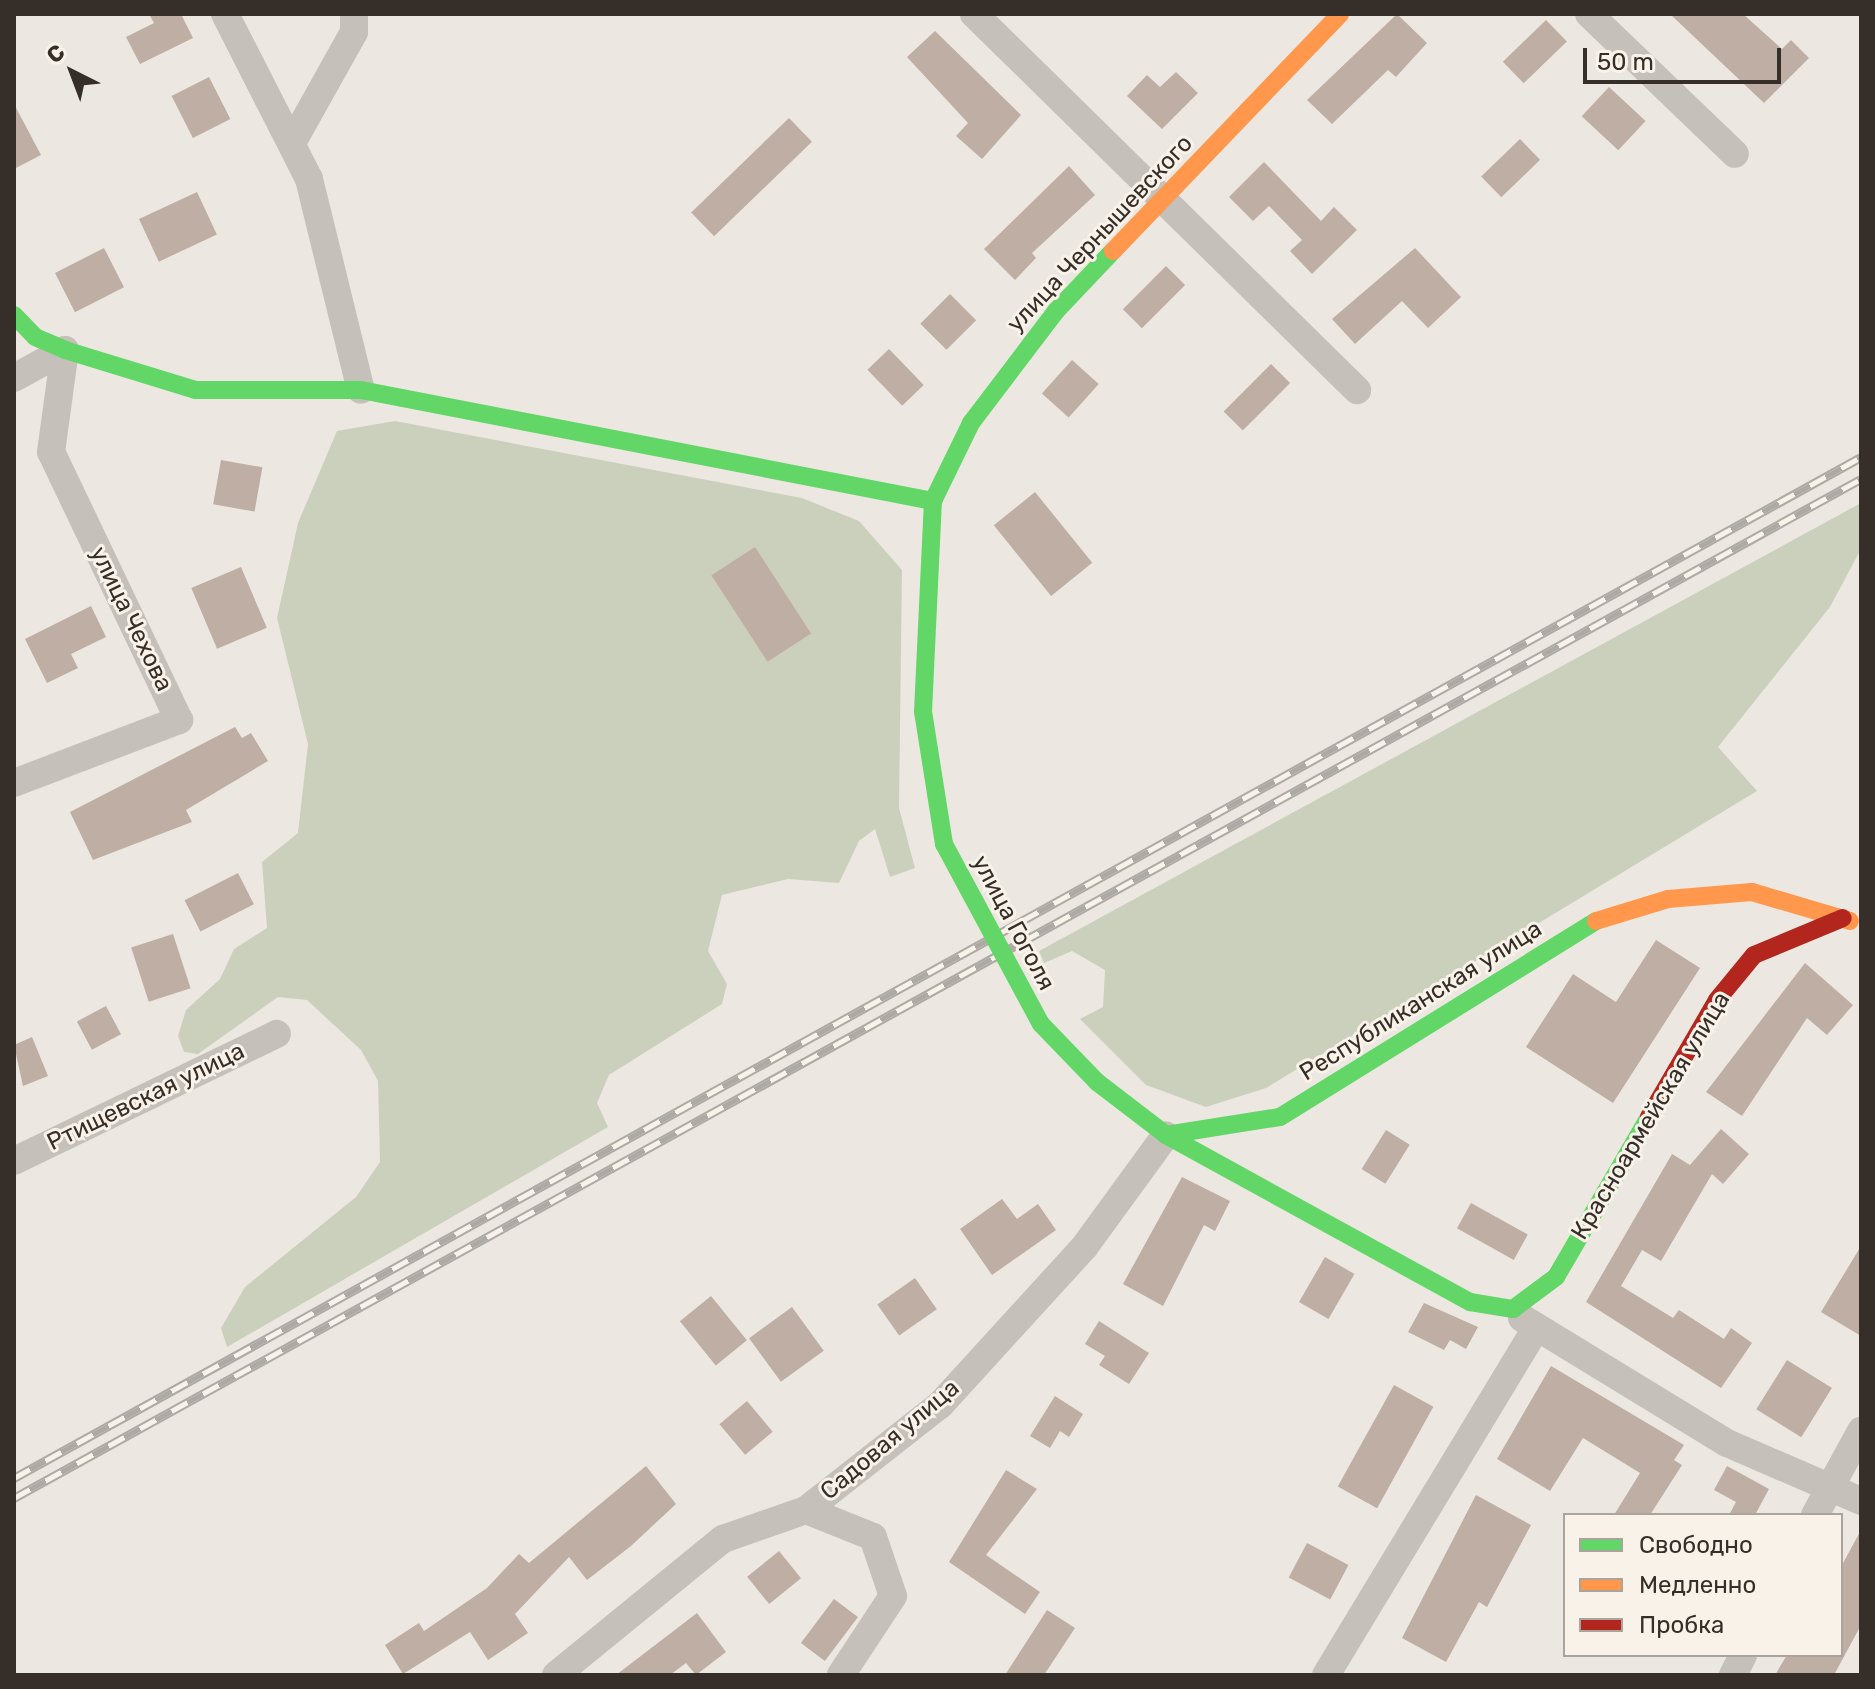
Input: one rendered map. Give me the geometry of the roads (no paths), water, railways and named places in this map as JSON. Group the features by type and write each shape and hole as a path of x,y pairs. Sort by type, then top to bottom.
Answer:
{"street":[{"path":"225,14 309,179 361,390"},
{"path":"292,143 354,32 354,14"},
{"path":"974,14 1161,201 1357,390"},
{"name":"улица Чернышевского","path":"944,844 923,712 933,501 988,398 1056,311 1340,14"},
{"path":"1589,14 1735,154"},
{"path":"14,315 35,337 65,350 196,390 361,390 933,501"},
{"path":"14,378 65,350"},
{"name":"улица Чехова","path":"14,783 179,720 51,452 65,350"},
{"name":"улица Гоголя","path":"944,844 1041,1024 1097,1082 1166,1135"},
{"name":"Республиканская улица","path":"1166,1135 1280,1117 1596,921 1668,899 1752,892 1852,922"},
{"name":"Красноармейская улица","path":"1513,1309 1556,1277 1717,1000 1754,955 1852,922"},
{"name":"Ртищевская улица","path":"14,1161 277,1034"},
{"path":"1166,1135 1470,1302 1513,1309 1535,1330 1662,1397 1727,1443 1828,1490 1861,1501"},
{"name":"Садовая улица","path":"556,1675 723,1539 806,1510 940,1405 1085,1246 1166,1135"},
{"path":"1326,1675 1535,1330"},
{"path":"1816,1513 1861,1431"},
{"path":"806,1510 873,1537 893,1596 841,1675"},
{"path":"1733,1675 1742,1657"}],"railway":[{"path":"14,1478 1861,457"},
{"path":"14,1498 1861,479"}]}
